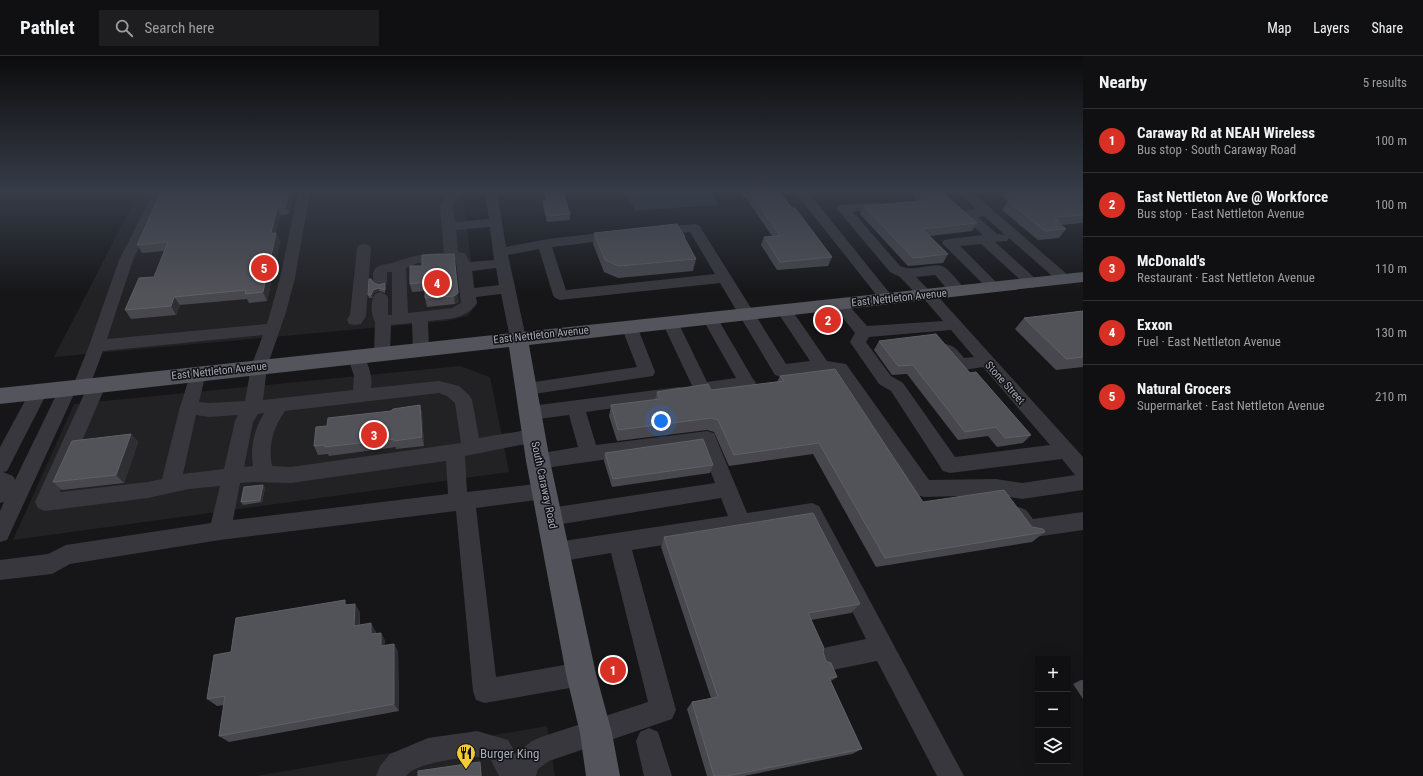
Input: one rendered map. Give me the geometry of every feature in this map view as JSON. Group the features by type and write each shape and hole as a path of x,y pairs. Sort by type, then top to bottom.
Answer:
{"main road":[{"name":"East Nettleton Avenue","path":"0,396 259,366 421,350 518,338 1083,277"},
{"name":"South Caraway Road","path":"518,338 544,491 581,674 596,733 603,776"}],"street":[{"path":"143,226 126,260 82,386 45,502 148,490 189,481 233,476 291,475 463,449 532,425 576,407 747,383 710,318"},
{"path":"220,531 244,421 253,407 259,366 278,315 299,226"},
{"path":"451,257 449,227 462,226"},
{"name":"South Caraway Road","path":"497,226 501,257 518,338"},
{"path":"828,226 887,299"},
{"name":"Stone Street","path":"857,226 895,269 905,274 927,295 1083,470"},
{"path":"977,226 1032,283"},
{"path":"1003,226 1064,279"},
{"path":"464,267 544,244 694,228 781,371 822,366 840,368 924,489 996,487 1022,491 1083,482"},
{"path":"994,287 949,243 1015,236"},
{"path":"544,244 560,295 724,278"},
{"path":"355,320 358,316 364,248"},
{"path":"380,282 380,271 382,268 400,266 404,263 424,258 462,257 469,302 468,306 460,311 383,321"},
{"path":"400,266 400,319"},
{"path":"905,274 938,270 959,291"},
{"path":"467,293 508,289"},
{"path":"380,297 380,318 383,321 382,354"},
{"path":"840,304 863,332"},
{"path":"784,310 822,366"},
{"path":"420,316 421,350"},
{"path":"670,322 702,389"},
{"path":"863,332 954,325"},
{"path":"532,425 646,372 629,326"},
{"path":"928,327 960,365 967,364 978,376 992,367"},
{"path":"97,346 273,329"},
{"path":"863,332 858,342 885,380 897,387 950,465 1066,451"},
{"path":"356,357 361,370 363,382 362,391 359,396"},
{"path":"170,486 198,373"},
{"path":"0,533 82,386"},
{"path":"190,407 209,410 279,405 439,387 453,391 463,400 462,500 485,691 581,674"},
{"path":"0,465 9,433 39,391"},
{"path":"266,475 262,466 263,432 270,416 279,405"},
{"path":"576,407 589,453"},
{"path":"532,425 589,453 708,438 741,523"},
{"path":"0,479 6,482 0,495"},
{"path":"996,487 1028,529 1083,521"},
{"path":"550,517 727,489"},
{"path":"0,570 52,564 66,555 220,531 544,491"},
{"path":"557,552 812,512 951,776"},
{"path":"523,776 526,762 541,750 663,710 619,542"},
{"path":"828,659 883,648"},
{"path":"649,741 658,776"},
{"path":"390,776 399,763 428,751 477,744 499,749 514,776"}],"shaded area":[{"path":"122,226 466,226 477,304 468,316 447,321 54,357"},
{"path":"460,366 490,377 509,472 13,540 74,404"},
{"path":"547,726 555,776 256,776"}],"building":[{"path":"146,226 273,226 271,233 276,233 263,292 245,294 246,290 174,297 171,306 125,310 139,278 154,277 168,242 137,245"},
{"path":"662,226 678,226 696,259 619,266 605,260 594,233"},
{"path":"773,226 808,226 832,257 780,262 764,237 780,236"},
{"path":"882,226 953,226 922,229 948,254 913,258"},
{"path":"1038,226 1062,226 1066,229 1045,231"},
{"path":"454,254 458,293 454,296 425,298 425,282 410,284 410,266 422,266 422,255"},
{"path":"369,279 379,285 385,283 385,290 379,288 373,290 371,295 368,295"},
{"path":"1083,311 1083,357 1066,359 1024,318"},
{"path":"936,334 970,373 976,372 1031,435 1005,438 996,427 965,432 913,365 898,366 879,341"},
{"path":"835,369 923,502 1004,490 1032,527 1043,529 1045,532 885,558 819,443 734,455 718,420 711,418 618,430 611,405 660,399 657,392 708,384 711,390 784,381 780,376"},
{"path":"420,405 422,437 325,447 325,445 314,446 316,427 327,426 328,418 391,411 393,409"},
{"path":"131,434 116,475 53,482 72,441"},
{"path":"703,439 713,465 613,479 605,453"},
{"path":"263,485 260,500 241,502 244,487"},
{"path":"813,513 860,604 808,613 824,648 823,652 826,661 831,663 837,677 829,678 862,749 727,776 714,776 692,702 718,697 664,537"},
{"path":"345,600 345,605 355,604 354,626 371,623 371,634 381,633 381,646 394,644 394,704 219,736 225,696 207,699 214,655 231,652 236,618"},
{"path":"480,762 481,776 418,776 418,771"}],"place":[{"name":"Natural Grocers","path":"264,268"},
{"name":"Exxon","path":"437,283"},
{"name":"East Nettleton Ave @ Workforce","path":"828,320"},
{"name":"McDonald's","path":"374,435"},
{"name":"Caraway Rd at NEAH Wireless","path":"613,670"},
{"name":"Burger King","path":"466,770"}]}
